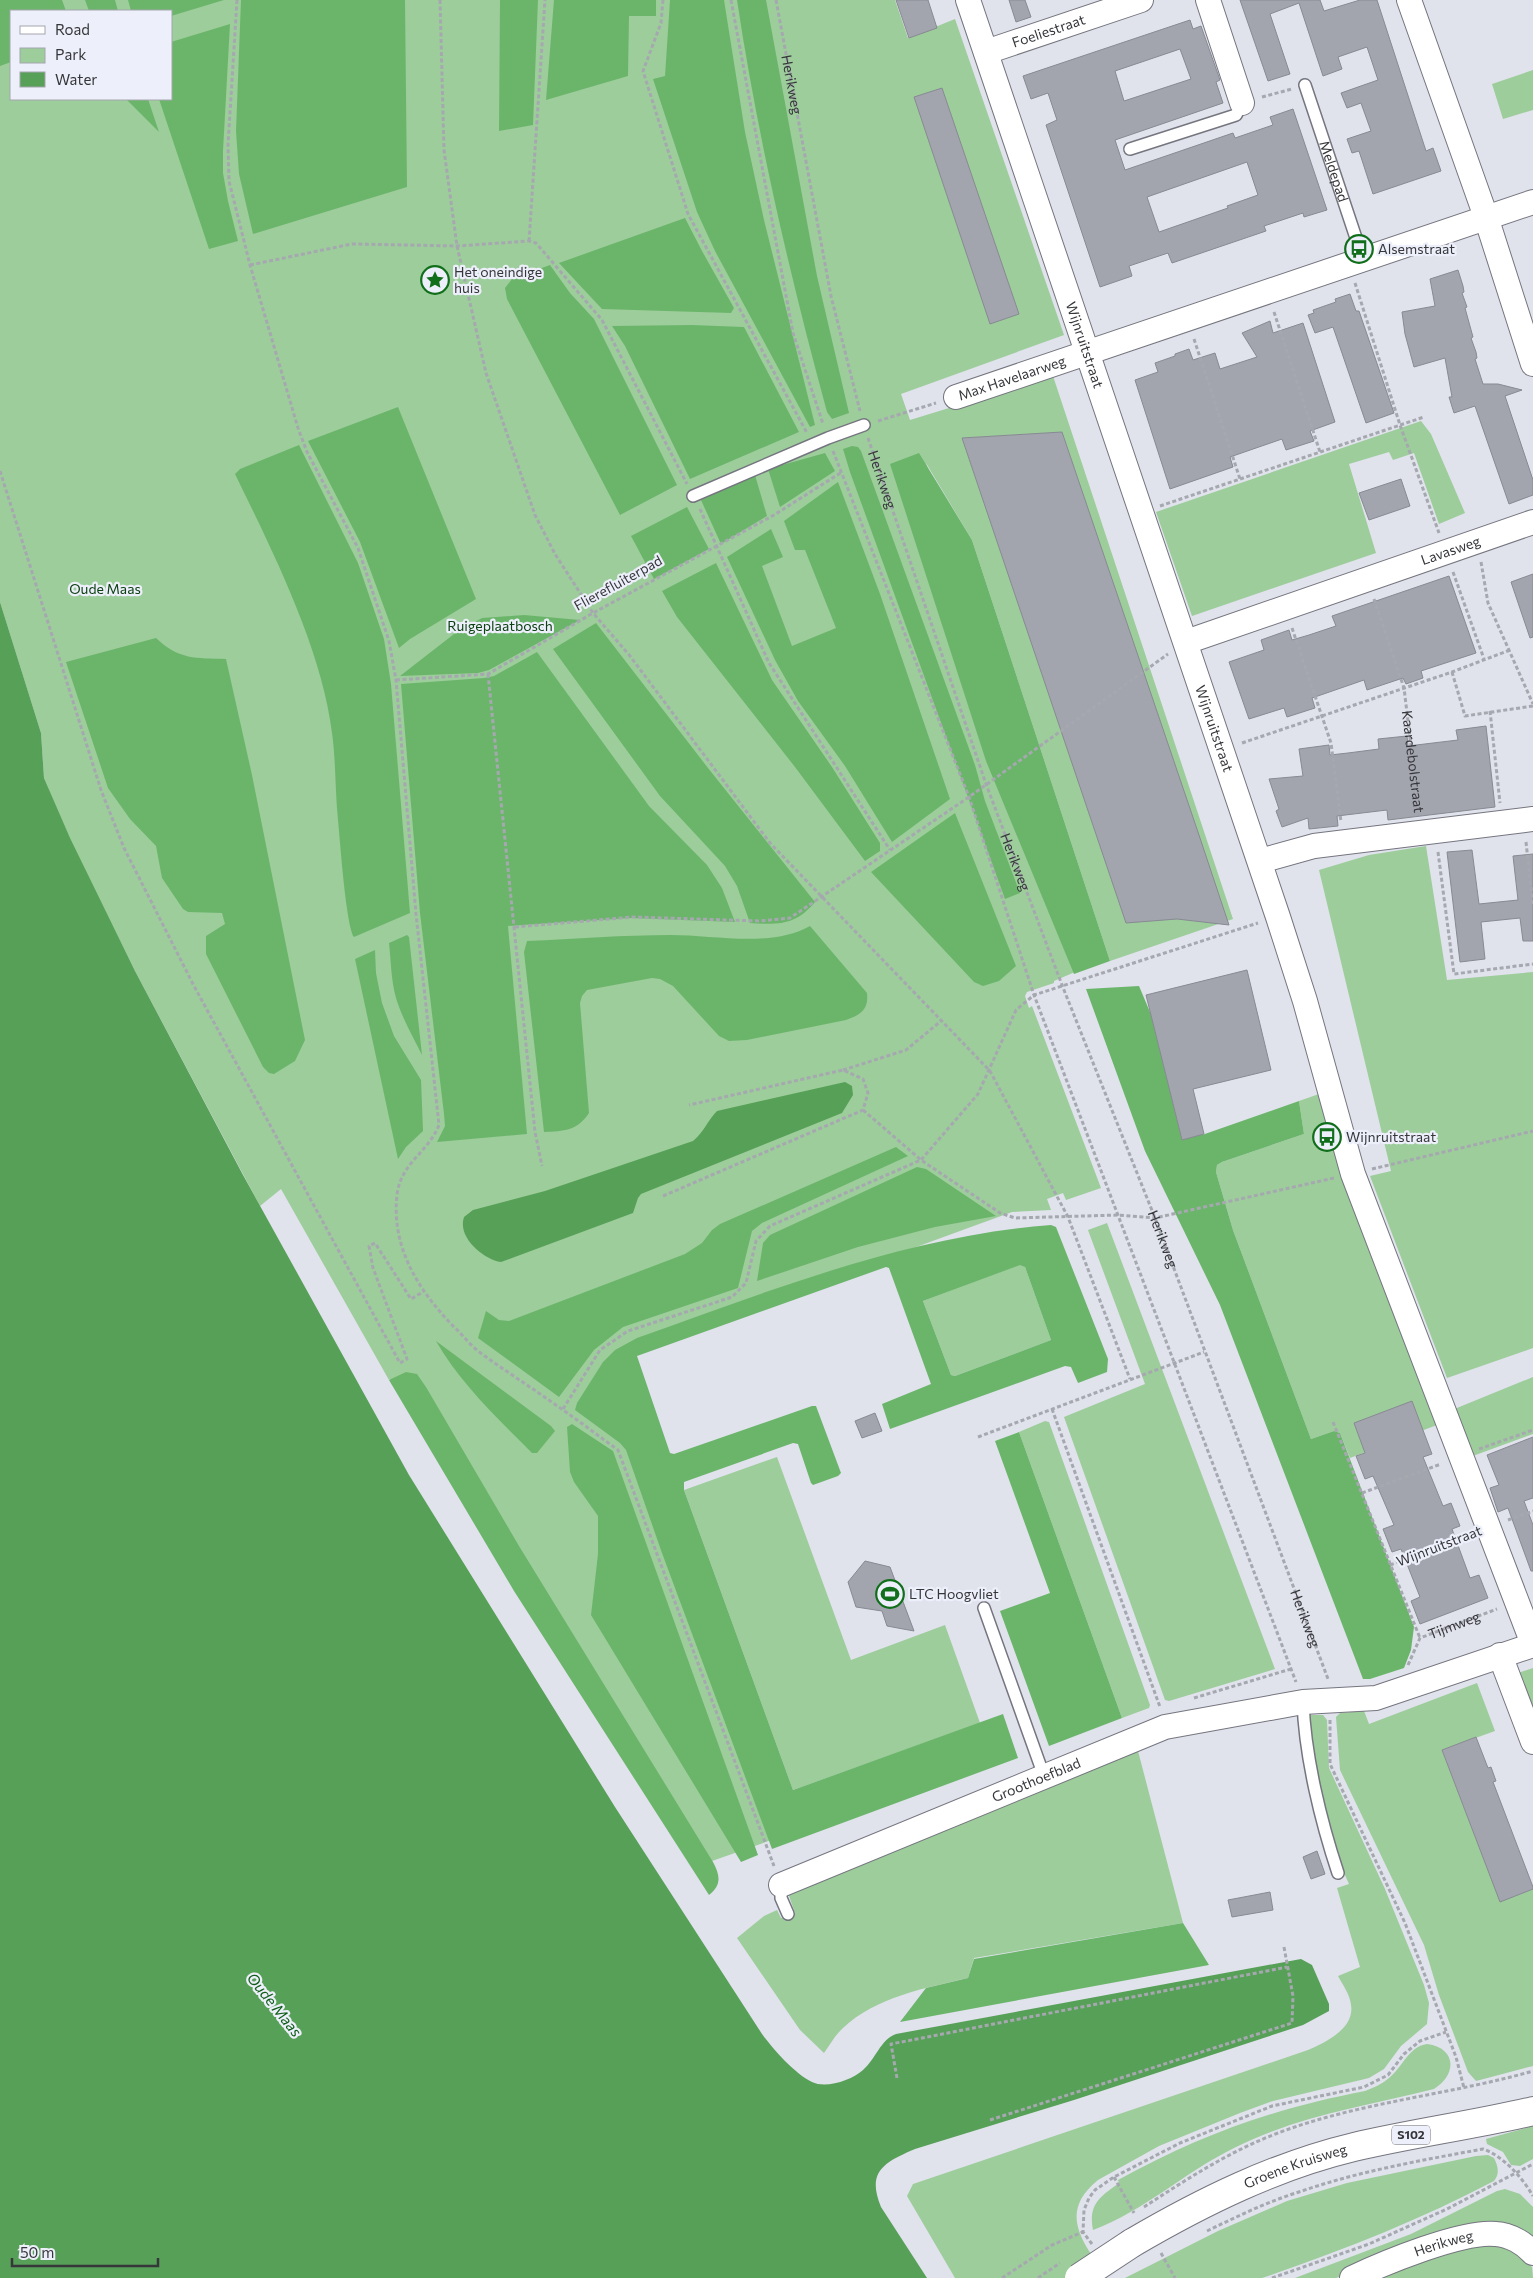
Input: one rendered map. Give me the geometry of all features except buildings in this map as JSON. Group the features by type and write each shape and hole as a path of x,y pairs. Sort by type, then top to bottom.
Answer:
{"main road":[{"name":"Groene Kruisweg","path":"1079,2278 1132,2243 1196,2207 1252,2180 1290,2166 1353,2147 1533,2111"}],"street":[{"name":"Wijnruitstraat","path":"968,0 1140,512 1260,861 1305,1002 1353,1174 1533,1644"},
{"name":"Foeliestraat","path":"986,52 1141,0"},
{"path":"1208,0 1242,103"},
{"path":"1409,0 1486,217 1533,364"},
{"name":"Max Havelaarweg","path":"956,397 1533,202"},
{"name":"Lavasweg","path":"1186,642 1533,522"},
{"path":"1260,861 1314,846 1520,820"},
{"path":"1331,1701 1376,1698 1533,1644"},
{"path":"1500,1655 1532,1738"},
{"name":"Groothoefblad","path":"781,1885 1165,1727 1304,1702 1331,1701"},
{"name":"Herikweg","path":"1352,2278 1462,2237 1479,2234 1496,2234 1514,2238 1533,2253"}],"lane":[{"name":"Meldepad","path":"1306,85 1356,261"},
{"path":"1130,149 1236,115 1242,103"},
{"path":"694,496 813,444 864,425"},
{"path":"984,1608 1044,1776"},
{"path":"1304,1702 1306,1738 1326,1839 1338,1874"},
{"name":"Groothoefblad","path":"781,1885 781,1898 788,1914"}],"path":[{"path":"237,0 228,146 229,180 250,265 307,452 358,548 366,568 389,640 396,680 416,914 439,1125 435,1136 405,1169 397,1194 397,1218 404,1251 412,1274 423,1292 477,1350 563,1409 618,1450 770,1858"},
{"path":"440,0 444,150 457,246 486,373 535,515 555,554 593,613 630,656 770,843 990,1071 1068,1217 1130,1379"},
{"path":"530,241 545,0"},
{"path":"663,0 661,23 643,71 688,214 813,444"},
{"path":"731,0 793,333 828,438 969,797 1034,995 1176,1362 1291,1669 1188,1700"},
{"name":"Herikweg","path":"776,0 831,296 864,425 986,784 1062,985 1155,1218 1328,1679 1331,1701 1330,1764 1405,1923 1456,2056 1464,2088 1533,2071"},
{"path":"1242,103 1306,85"},
{"path":"250,265 352,244 457,246 530,241 536,244 602,320 694,496 769,663 890,850"},
{"path":"1356,261 1400,425"},
{"path":"1267,292 1320,452"},
{"path":"1187,319 1240,479"},
{"name":"Max Havelaarweg","path":"864,425 956,397"},
{"path":"1140,512 1424,416"},
{"path":"0,471 92,763 124,848 198,994 400,1363 407,1359 373,1268 369,1246 375,1243 411,1299 423,1292"},
{"name":"Flierefluiterpad","path":"396,680 488,674 593,613 774,515 842,472"},
{"path":"1452,672 1465,716 1533,705 1488,603 1477,542"},
{"path":"1367,580 1404,688"},
{"path":"1285,608 1323,714 1331,743 1343,842"},
{"path":"1222,749 1452,672 1510,650"},
{"path":"515,927 633,917 760,921 790,918 969,797 1156,663"},
{"path":"488,674 535,1132 542,1166"},
{"name":"Kaardebolstraat","path":"1404,688 1454,974 1533,964"},
{"path":"1490,711 1520,820 1533,906"},
{"path":"563,1409 600,1350 628,1331 732,1297 746,1283 756,1241 770,1226 921,1160 978,1094 1016,1010 1034,995 1278,917"},
{"path":"689,1105 843,1070 906,1050 941,1021"},
{"path":"662,1196 862,1110 868,1093 863,1079 843,1070"},
{"path":"862,1110 921,1160 1000,1213 1015,1218 1118,1215 1155,1218 1353,1174 1533,1131"},
{"path":"978,1438 1204,1352"},
{"path":"1052,1409 1160,1708 1170,1705"},
{"path":"1333,1422 1420,1638"},
{"path":"1362,1493 1533,1430"},
{"name":"Wijnruitstraat","path":"1390,1565 1533,1511"},
{"name":"Tijmweg","path":"1397,1691 1420,1638 1516,1602"},
{"path":"990,2120 1292,2024 1293,1996 1284,1947"},
{"path":"897,2078 891,2044 1287,1967"},
{"path":"1089,2240 1083,2232 1084,2210 1089,2198 1096,2190 1114,2177 1180,2143 1272,2106 1364,2087 1388,2075 1404,2054 1420,2041 1446,2032"},
{"name":"Groene Kruisweg","path":"1205,2232 1249,2211 1302,2191 1356,2175 1483,2149 1497,2154 1502,2162 1517,2173"},
{"path":"1272,2278 1369,2244 1447,2210 1533,2164"},
{"path":"1517,2173 1533,2196"},
{"path":"1114,2177 1134,2213"},
{"path":"1002,2278 1052,2245 1083,2232"},
{"path":"1170,2248 1161,2252 1175,2278"}],"green space":[{"name":"Ruigeplaatbosch","path":"0,0 895,0 908,38 955,19 1064,335 901,394 910,420 1053,376 1233,919 1110,961 972,540 926,463 1096,963 1054,981 1054,983 1027,992 1025,996 1029,1008 1032,1006 1101,1188 1066,1200 1063,1193 1047,1199 1051,1210 1012,1212 626,1353 797,1831 712,1861 389,1380 281,1189 260,1206 135,971 69,838 44,778 41,733 0,602"},
{"path":"0,0 62,0 66,10 10,10 10,62 0,66"},
{"path":"85,0 115,0 118,10 89,10"},
{"path":"128,0 224,0 172,16 172,10 131,10"},
{"path":"241,0 405,0 407,187 253,234 239,174 236,131"},
{"path":"500,0 538,0 533,125 499,131"},
{"path":"554,0 656,0 656,16 629,16 628,76 546,100"},
{"path":"670,0 724,0 745,132 764,220 815,425 810,427 715,251 697,212 653,79 665,76"},
{"path":"737,0 766,0 817,276 849,413 832,419 827,412 813,361 776,207 745,52"},
{"path":"230,24 223,173 238,241 209,249 159,100 172,100 172,42"},
{"path":"1533,70 1533,110 1503,119 1492,84"},
{"path":"127,100 148,100 159,132"},
{"path":"685,218 734,308 731,313 602,309 559,263"},
{"path":"550,265 570,293 594,319 677,485 620,515 507,299 505,288 512,279"},
{"path":"692,325 744,327 799,432 690,479 625,346 612,326"},
{"path":"398,407 476,599 410,639 399,648 360,542 308,441"},
{"path":"1421,421 1431,434 1465,513 1439,524 1414,453 1393,460 1389,452 1349,464 1376,553 1192,616 1156,512"},
{"path":"299,445 358,563 384,639 391,684 410,913 354,937 348,916 344,882 332,733 318,668 294,600 235,474 240,469"},
{"path":"852,446 858,447 861,451 975,765 985,801 1020,893 1005,899 850,472 843,449"},
{"path":"825,453 835,471 780,507 768,469"},
{"path":"919,453 972,540 1110,961 1074,974 986,761 890,464"},
{"path":"755,475 767,516 721,544 701,500"},
{"path":"838,482 880,594 950,799 892,842 845,766 798,701 775,660 727,557 771,529 783,557 762,566 792,646 836,628 805,550 795,550 784,521"},
{"path":"687,507 709,549 654,579 631,536"},
{"path":"716,563 772,680 832,767 880,843 880,851 865,861 795,767 677,617 662,591"},
{"path":"524,615 580,620 489,670 478,673 400,676 454,634 482,618"},
{"path":"596,623 815,902 808,910 786,922 770,924 750,923 737,886 725,866 660,796 553,649"},
{"path":"156,638 180,654 197,658 226,659 252,775 305,1040 295,1061 274,1074 269,1073 263,1067 206,954 206,936 225,924 222,913 188,912 183,909 162,878 156,846 130,819 108,788 66,662"},
{"path":"537,652 649,806 707,865 722,888 735,922 631,918 508,926 527,1134 437,1142 445,1126 420,913 401,684 494,676"},
{"path":"955,813 1016,966 999,981 983,986 974,982 871,872"},
{"path":"1426,846 1447,980 1533,972 1533,1348 1447,1378 1370,1176 1391,1171 1319,870 1369,855"},
{"path":"810,926 867,993 867,1004 863,1011 846,1020 747,1040 729,1041 719,1036 673,986 660,979 652,978 587,990 582,996 580,1003 589,1113 575,1127 544,1132 524,952 527,941 653,935 760,939 795,933"},
{"path":"407,935 409,937 422,1055 398,1005 392,977 389,943"},
{"path":"375,950 376,973 382,1003 394,1036 421,1080 423,1131 406,1147 398,1159 355,959"},
{"path":"1139,986 1202,1135 1299,1101 1304,1134 1222,1162 1217,1165 1216,1172 1233,1230 1311,1439 1334,1431 1340,1433 1414,1627 1411,1650 1404,1668 1370,1679 1363,1679 1220,1305 1145,1151 1086,989"},
{"path":"1319,1094 1348,1196 1437,1425 1350,1458 1340,1433 1334,1431 1311,1439 1233,1230 1216,1172 1217,1165 1222,1162 1304,1134 1299,1101"},
{"path":"896,1147 908,1156 762,1223 752,1231 738,1288 623,1327 594,1350 559,1397 478,1338 486,1311 499,1320 509,1321 685,1254 702,1243 712,1230 720,1224"},
{"path":"917,1167 926,1169 996,1216 935,1227 858,1247 757,1281 763,1243 770,1235"},
{"path":"1107,1223 1275,1669 1169,1701 1165,1700 1064,1417 1145,1384 1088,1230"},
{"path":"1051,1225 1056,1227 1108,1359 1107,1372 1078,1383 1071,1367 1065,1366 890,1429 882,1404 931,1384 889,1268 886,1267 637,1356 670,1453 674,1454 816,1406 841,1473 838,1476 813,1485 798,1444 793,1443 684,1482 684,1490 793,1790 1003,1714 1018,1758 772,1849 662,1553 626,1450 620,1443 575,1410 577,1403 603,1362 615,1350 637,1338 789,1284 841,1268 892,1253 997,1231","holes":["1020,1265 1025,1267 1051,1340 955,1376 951,1375 923,1301"]},
{"path":"1020,1264 1025,1267 1051,1340 955,1376 951,1375 923,1301"},
{"path":"436,1341 551,1426 555,1431 537,1453 532,1453 480,1400 456,1371"},
{"path":"406,1372 417,1374 426,1387 519,1546 713,1862 719,1880 709,1895 514,1591 389,1380"},
{"path":"1533,1377 1533,1434 1470,1457 1452,1410"},
{"path":"1045,1421 1049,1422 1150,1705 1149,1708 1122,1718 1019,1432"},
{"path":"572,1424 613,1451 758,1855 741,1862 591,1615 598,1554 598,1516 574,1482 570,1472 567,1427"},
{"path":"1019,1432 1122,1718 1049,1746 1000,1611 1050,1593 995,1441"},
{"path":"777,1457 851,1660 945,1625 980,1723 793,1790 684,1490"},
{"path":"1533,1668 1533,1709 1518,1673"},
{"path":"1477,1683 1495,1731 1442,1750 1500,1901 1533,1889 1533,2066 1476,2081 1468,2072 1439,1995 1424,1945 1340,1770 1336,1717 1340,1713 1364,1711 1369,1724"},
{"path":"1311,1715 1323,1715 1327,1720 1329,1768 1385,1889 1424,1985 1429,2003 1427,2024 1401,2046 1384,2069 1369,2078 1273,2101 1240,2113 1159,2146 1098,2180 1085,2193 1079,2205 1078,2229 1090,2253 1107,2278 955,2278 907,2196 913,2184 1308,2050 1330,2039 1344,2028 1351,2013 1351,2005 1346,1990 1338,1976 1360,1967 1337,1888 1349,1884 1336,1855 1321,1792 1308,1729"},
{"path":"1138,1751 1183,1923 974,1958 968,1978 902,1995 870,2009 856,2017 843,2028 824,2053 800,2030 737,1938 764,1916 777,1910 781,1918 795,1913 788,1893 1093,1764"},
{"path":"1183,1923 1209,1965 900,2022 926,1988 968,1978 974,1959"},
{"path":"1427,2044 1444,2051 1450,2063 1447,2077 1434,2089 1332,2113 1258,2137 1198,2168 1130,2213 1093,2230 1092,2214 1094,2207 1101,2197 1119,2183 1118,2180 1178,2150 1237,2125 1299,2106 1371,2089 1394,2074 1410,2053 1420,2046"},
{"path":"1533,2126 1533,2159 1520,2166 1511,2165 1503,2152 1487,2144 1486,2139"},
{"path":"1488,2155 1494,2158 1497,2167 1498,2173 1494,2181 1440,2208 1384,2232 1271,2275 1262,2278 1125,2278 1218,2231 1287,2201 1347,2183"},
{"path":"1505,2189 1520,2194 1533,2207 1533,2237 1512,2225 1488,2223 1336,2278 1295,2278 1411,2234 1497,2191"},
{"path":"1483,2244 1513,2250 1532,2267 1533,2278 1371,2278 1434,2254"}],"water":[{"name":"Oude Maas","path":"0,602 41,733 44,778 70,838 135,971 243,1175 409,1475 615,1807 762,2034 778,2054 812,2082 831,2084 858,2074 867,2066 882,2045 896,2034 1301,1959 1312,1965 1329,2004 1329,2011 1303,2025 1074,2100 915,2149 895,2158 881,2169 877,2176 877,2195 881,2207 927,2278 0,2278"},
{"path":"845,1082 852,1086 853,1095 842,1113 641,1194 633,1213 501,1262 487,1257 480,1252 473,1246 464,1232 464,1217 473,1210 545,1191 693,1141 717,1111"}],"place":[{"name":"Alsemstraat","path":"1359,249"},
{"name":"Het oneindige huis","path":"435,280"},
{"name":"Wijnruitstraat","path":"1327,1137"},
{"name":"LTC Hoogvliet","path":"890,1594"}]}
